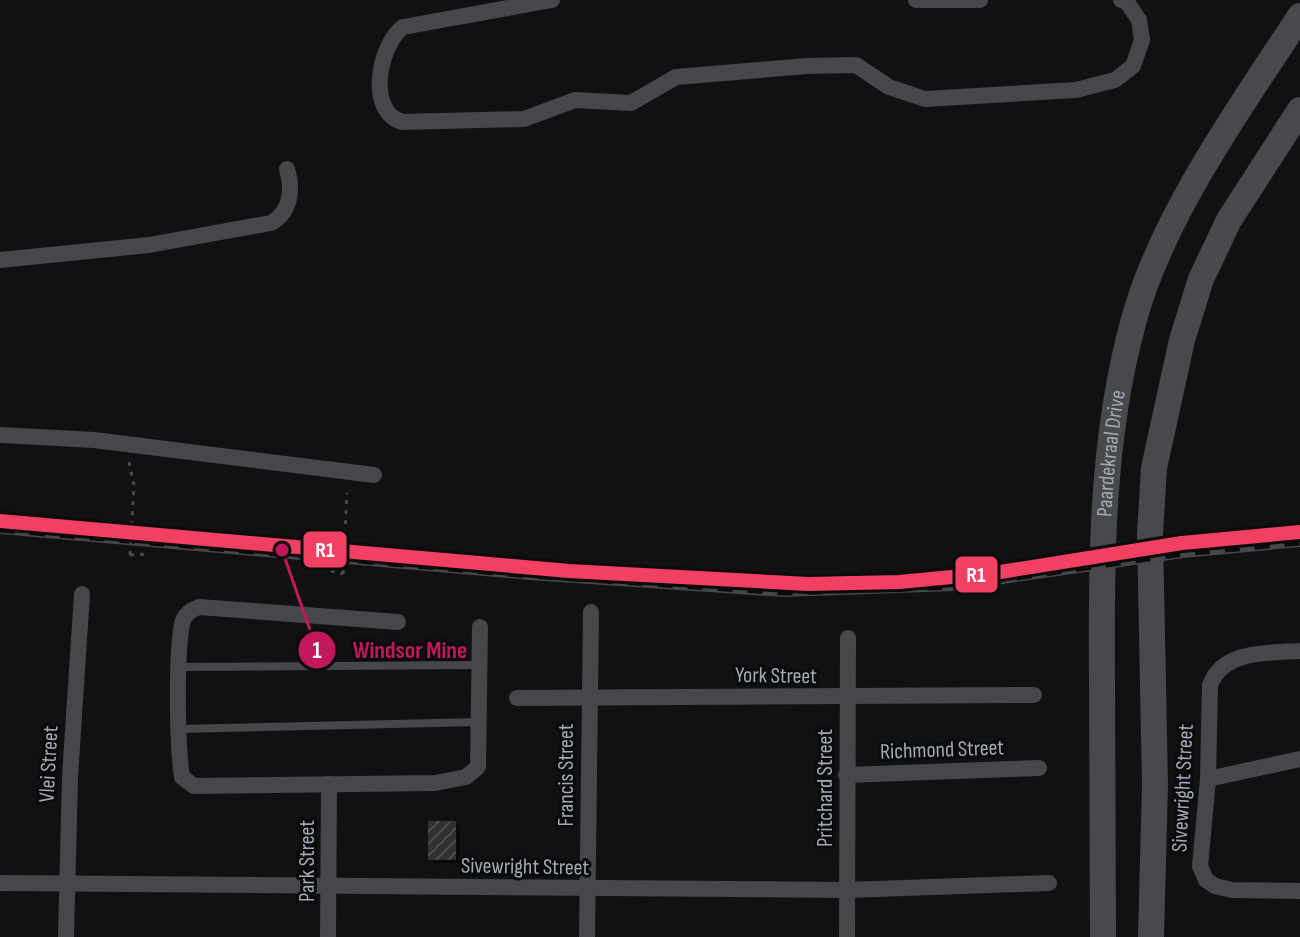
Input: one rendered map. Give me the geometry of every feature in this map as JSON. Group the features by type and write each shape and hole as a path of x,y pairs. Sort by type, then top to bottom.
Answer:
{"main road":[{"name":"Paardekraal Drive","path":"1103,937 1101,611 1105,472 1133,323 1162,244 1233,118 1300,16"},
{"name":"Paardekraal Drive","path":"1151,937 1155,784 1150,534 1154,468 1182,340 1201,279 1229,220 1300,110"}],"street":[{"path":"552,0 403,27 392,38 380,79 382,100 390,116 412,122 524,119 575,100 631,103 676,77 807,66 856,65 889,87 925,99 1076,90 1115,80 1133,66 1142,40 1139,20 1127,2 1121,0"},
{"path":"916,0 980,0"},
{"path":"0,260 149,245 271,223 282,216 288,203 290,188 287,169"},
{"path":"0,435 94,440 374,475"},
{"name":"Vlei Street","path":"66,937 66,882 82,594"},
{"path":"398,622 199,607 189,611 183,621 180,667 182,777 194,786 435,783 466,777 478,767 480,627"},
{"name":"Francis Street","path":"587,937 591,612"},
{"name":"Pritchard Street","path":"847,937 848,638"},
{"name":"Sivewright Street","path":"1300,651 1233,659 1215,672 1210,685 1208,779 1200,845 1200,866 1206,880 1232,890 1300,891"},
{"name":"York Street","path":"517,698 589,695 847,698 1034,695"},
{"path":"1208,779 1300,759"},
{"name":"Richmond Street","path":"846,775 1039,768"},
{"name":"Park Street","path":"328,937 329,784"},
{"name":"Sivewright Street","path":"0,883 588,890 847,890 1049,883"}],"lane":[{"path":"180,667 479,665"},
{"path":"179,729 479,722"}],"path":[{"path":"134,473 130,555 149,554"},
{"path":"321,568 343,574 347,493"}],"building":[{"path":"428,821 456,821 456,860 428,860"}],"railway":[{"path":"0,530 530,576 784,593 954,587 1183,554 1300,543"}],"transit line":[{"name":"R1","path":"0,521 569,571 808,584 899,582 994,573 1182,543 1300,532"}],"place":[{"name":"Windsor Mine","path":"282,550"}]}
